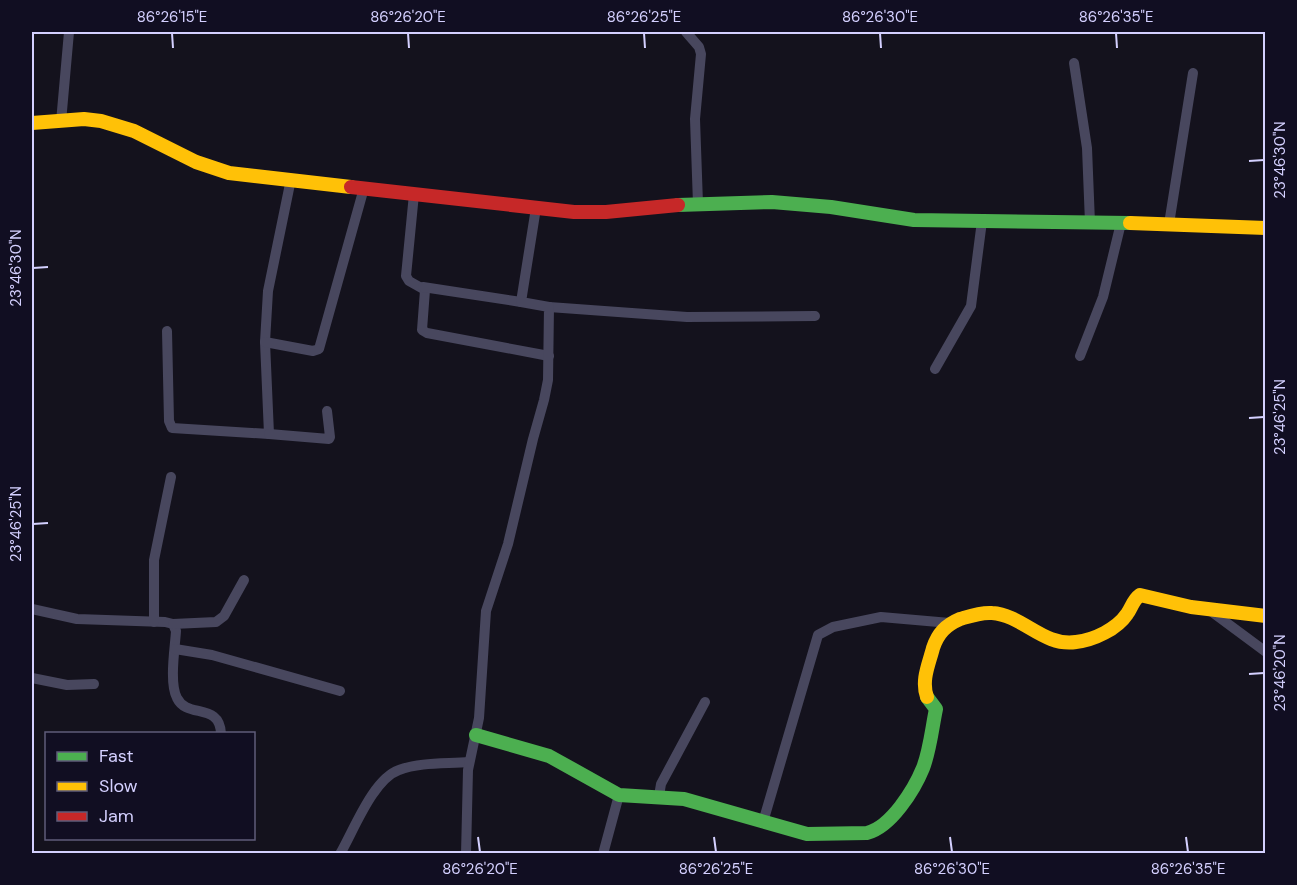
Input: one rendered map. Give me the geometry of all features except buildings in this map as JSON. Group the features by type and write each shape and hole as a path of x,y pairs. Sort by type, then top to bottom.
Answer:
{"street":[{"path":"61,122 69,32"},
{"path":"686,32 699,47 701,54 695,118 698,204"},
{"path":"1074,63 1087,148 1090,223"},
{"path":"1169,224 1193,72"},
{"path":"32,123 100,120 133,132 211,168 229,173 574,212 606,212 698,204 801,203 914,220 1266,228"},
{"path":"269,435 265,342 268,291 291,179"},
{"path":"265,342 313,351 320,349 364,188"},
{"path":"414,194 406,276 409,281 423,287 549,308 687,317 815,316"},
{"path":"521,302 536,208"},
{"path":"935,369 971,306 982,221"},
{"path":"1080,356 1103,297 1121,223"},
{"path":"423,287 425,294 421,326 424,332 549,356"},
{"path":"466,854 469,762 476,735 481,699 486,611 508,544 544,400 548,380 549,308"},
{"path":"167,331 169,421 172,428 329,439 327,411"},
{"path":"154,622 154,560 171,477"},
{"path":"32,609 77,619 173,624 216,622 224,616 244,580"},
{"path":"763,822 818,635 833,627 881,618 950,623 993,613 1005,616 1048,640 1067,644 1081,642 1121,621 1128,613 1133,600 1140,595 1171,604 1266,616"},
{"path":"1208,609 1266,652"},
{"path":"476,735 549,756 619,795 684,799 807,834 867,833 884,825 895,814 908,796 924,766 936,710 927,697 924,688 925,679 936,639 950,623"},
{"path":"173,624 176,631 174,682 176,697 180,704 214,716 218,720 221,732"},
{"path":"175,649 212,655 340,690"},
{"path":"32,678 67,685 94,684"},
{"path":"659,796 662,784 705,702"},
{"path":"340,854 373,793 387,776 406,768 469,762"},
{"path":"603,854 619,795"}],"traffic: fast":[{"path":"678,205 772,202 831,207 914,220 1130,223"},
{"path":"476,735 549,756 619,795 684,799 807,834 867,833 885,823 901,807 923,768 936,709 927,697"}],"traffic: slow":[{"path":"32,123 84,119 101,121 134,131 196,162 229,173 351,187"},
{"path":"1130,223 1266,228"},
{"path":"927,697 926,672 937,638 951,624 976,614 1003,615 1043,636 1064,642 1090,639 1111,629 1123,619 1140,595 1191,607 1266,616"}],"traffic: jam":[{"path":"351,187 574,212 606,212 678,205"}]}
